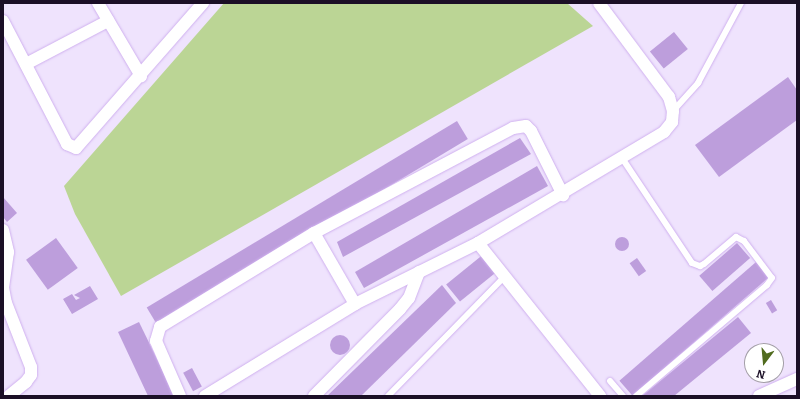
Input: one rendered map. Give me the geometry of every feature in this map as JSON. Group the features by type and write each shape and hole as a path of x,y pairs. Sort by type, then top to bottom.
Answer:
{"street":[{"path":"98,3 141,76"},
{"path":"3,21 68,144 76,148 141,76 203,3"},
{"path":"205,396 355,304 478,243 563,195 664,132 672,122 673,111 668,97 599,3"},
{"path":"26,64 108,21"},
{"path":"180,396 156,341 160,327 314,233 520,126 531,131 563,195"},
{"path":"3,230 8,252 3,288 6,303 32,368 26,382 9,396"},
{"path":"314,233 355,304"},
{"path":"478,243 600,396"},
{"path":"314,396 405,304 419,272"},
{"path":"759,396 797,379"}],"lane":[{"path":"673,111 698,83 741,3"},
{"path":"622,158 692,263 696,266 704,264 736,237 744,241 772,278 767,285 636,396"},
{"path":"388,396 505,276"},
{"path":"610,381 623,396"}],"green space":[{"path":"224,3 567,3 593,26 121,296 75,214 64,186"}],"building":[{"path":"674,32 688,49 664,69 650,52"},
{"path":"788,77 797,90 797,120 719,177 695,145"},
{"path":"457,121 468,139 158,325 147,307"},
{"path":"520,138 531,154 343,257 337,242"},
{"path":"537,166 548,186 364,288 355,272"},
{"path":"3,197 17,213 7,222 3,217"},
{"path":"622,237 627,239 629,244 627,249 622,251 617,249 615,244 617,239"},
{"path":"56,238 78,268 48,290 26,260"},
{"path":"737,243 750,258 712,291 699,276"},
{"path":"485,253 499,270 460,302 446,284"},
{"path":"637,258 646,271 639,276 630,263"},
{"path":"756,262 769,277 633,396 619,381"},
{"path":"442,285 456,303 361,396 327,396"},
{"path":"90,286 98,299 72,314 63,299 72,294 76,300 80,298 74,295"},
{"path":"771,300 777,310 772,313 766,303"},
{"path":"738,317 751,333 674,396 642,396"},
{"path":"139,322 175,396 148,396 118,332"},
{"path":"340,335 347,338 350,345 347,352 340,355 333,352 330,345 333,338"},
{"path":"192,368 202,387 193,391 183,373"}]}
